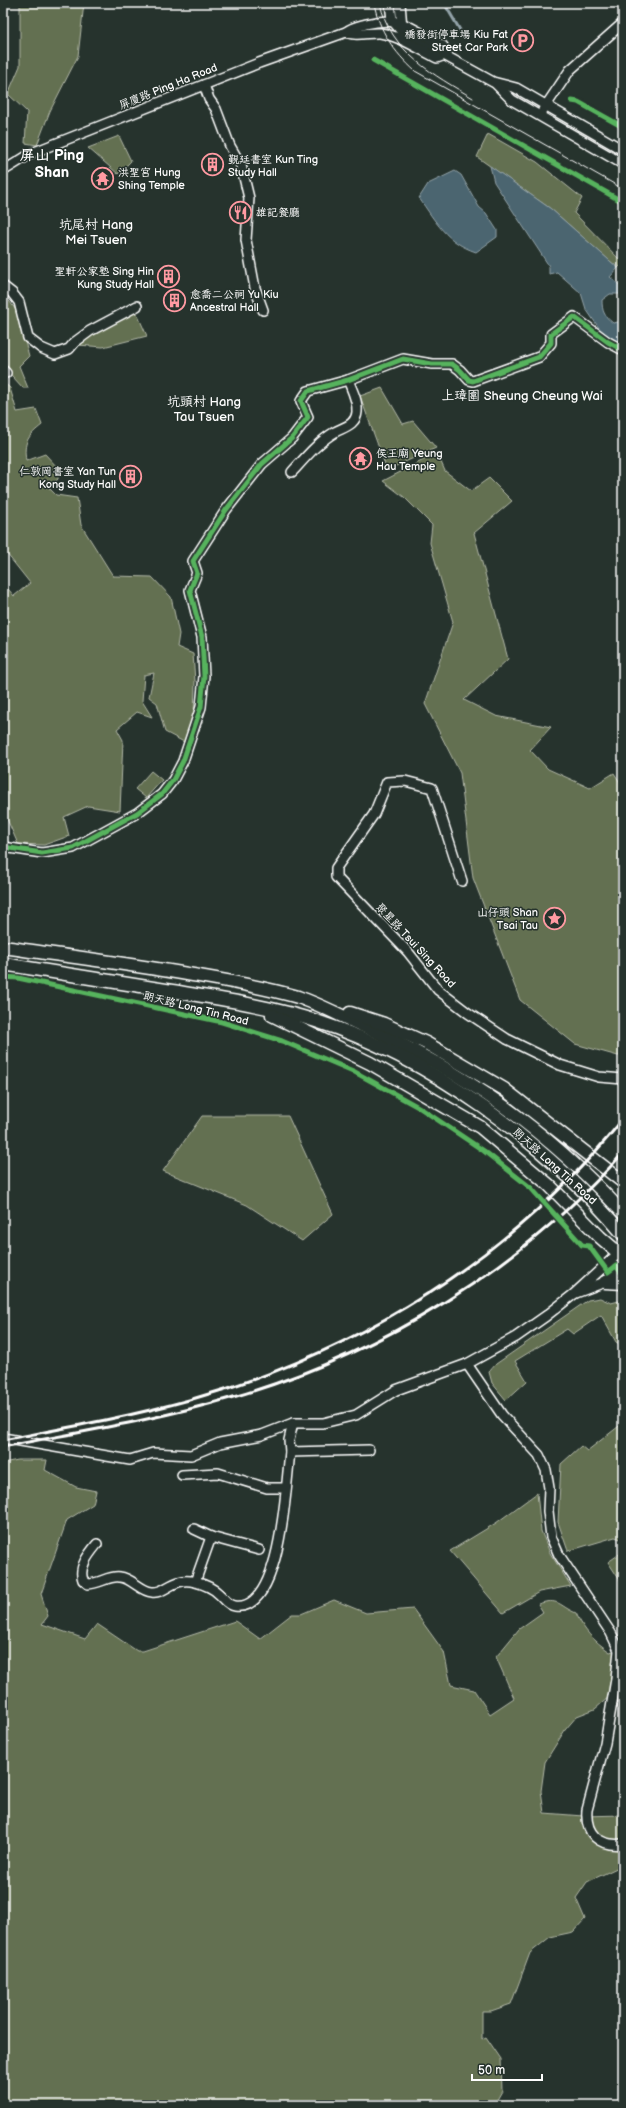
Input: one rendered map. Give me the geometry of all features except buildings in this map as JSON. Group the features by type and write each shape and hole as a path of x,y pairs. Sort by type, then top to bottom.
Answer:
{"main road":[{"name":"朗天路 Long Tin Road","path":"3,947 151,968 232,982 299,998 403,1044 457,1074 510,1110 572,1161 623,1212"},
{"name":"朗天路 Long Tin Road","path":"3,964 251,1005 315,1021 352,1035 435,1076 508,1125 567,1174 623,1234"},
{"path":"299,998 384,1024 426,1043 504,1089 623,1182"},
{"path":"251,1005 370,1063 480,1127 549,1184 600,1237 622,1253"},
{"path":"605,1282 623,1283"}],"street":[{"path":"390,3 392,20"},
{"path":"400,3 401,31"},
{"name":"屏廈路 Ping Ha Road","path":"3,171 32,154 311,43 346,32 350,28 378,21 392,20 401,31 437,58 445,55"},
{"path":"540,116 570,70 623,23"},
{"name":"屏廈路 Ping Ha Road","path":"346,32 352,34 401,31 443,46 445,55 494,82 516,88 623,150"},
{"name":"屏廈路 Ping Ha Road","path":"494,82 512,100 623,164"},
{"path":"204,85 209,99 216,109 230,146 241,165 250,198 246,240 256,291 263,310"},
{"path":"3,286 12,293 19,302 28,338 41,348 55,354 69,349 75,342 90,331 137,306"},
{"path":"3,847 42,853 73,848 137,813 162,794 173,780 183,762 201,707 204,676 202,637 190,590 198,573 193,561 226,510 262,464 292,438 308,417 301,401 308,391 348,380 404,359 432,364 452,364 456,366 469,380 473,381 539,357 550,343 551,334 574,317 608,342 623,350"},
{"path":"292,472 320,443 351,425 357,413 355,394 348,380"},
{"name":"聚星路 Tsui Sing Road","path":"462,882 432,788 405,781 387,782 374,814 336,868 336,877 408,952 438,990 468,1013 507,1039 560,1065 599,1077 623,1079"},
{"path":"3,1438 130,1460 153,1453 192,1454 220,1443 262,1435 293,1423 323,1423 356,1414 396,1390 467,1364 516,1337 574,1294 622,1253"},
{"path":"574,1294 605,1282 623,1267"},
{"path":"467,1364 502,1415 539,1455 546,1470 549,1488 548,1511 551,1537 559,1556 611,1633 619,1650 616,1679 605,1743 587,1810 586,1821 595,1838 602,1843 623,1844"},
{"path":"97,1544 87,1557 81,1571 83,1580 88,1584 118,1576 152,1592 159,1592 173,1583 182,1580 195,1582 210,1588 220,1594 224,1601 234,1606 243,1606 255,1599 266,1585 276,1559 290,1452 289,1440 293,1423"},
{"path":"290,1452 369,1450"},
{"path":"182,1475 218,1473 267,1488 285,1488"},
{"path":"194,1529 211,1537 259,1550"},
{"path":"195,1582 211,1537"}],"green space":[{"path":"23,3 84,3 78,56 50,111 37,145 25,143 27,112 8,94 20,66 20,5"},
{"path":"488,134 537,162 582,198 574,213 623,263 618,268 551,209 477,157"},
{"path":"119,136 131,161 118,174 88,148"},
{"path":"3,293 16,310 29,356 19,366 28,388 23,388 3,366"},
{"path":"135,309 147,336 103,347 78,345 94,332"},
{"path":"3,382 10,388 17,412 36,409 42,425 30,436 26,444 26,461 45,454 58,468 58,479 49,488 56,495 77,498 81,525 113,576 152,577 171,597 179,634 177,647 193,654 195,681 194,718 184,742 165,732 157,703 149,697 154,673 144,675 142,701 152,717 137,712 117,729 123,740 120,811 88,806 64,817 69,836 44,845 18,844 3,810 3,583 14,596 30,583 3,549"},
{"path":"382,388 403,424 413,421 436,448 387,470 360,396"},
{"path":"437,453 445,471 471,491 489,478 512,501 474,533 508,659 464,700 496,716 551,727 530,750 548,769 590,788 614,773 623,787 623,1055 618,1056 575,1044 520,1000 473,878 460,773 425,704 453,622 430,543 432,525 404,497 383,481"},
{"path":"151,771 162,780 146,798 135,789"},
{"path":"202,1116 288,1116 333,1214 302,1241 247,1205 163,1171"},
{"path":"600,1298 611,1303 623,1300 623,1346 616,1342 601,1315 573,1334 567,1329 515,1361 527,1381 506,1400 492,1383 489,1372 496,1364 588,1300"},
{"path":"623,1423 623,1540 615,1537 568,1551 558,1522 561,1464 581,1446 587,1451"},
{"path":"18,1460 47,1460 45,1470 76,1487 96,1491 93,1504 67,1520 41,1594 48,1616 42,1624 85,1639 97,1624 137,1651 143,1651 235,1621 260,1639 292,1614 301,1614 334,1600 366,1613 413,1609 444,1652 451,1685 474,1690 490,1714 514,1698 496,1657 519,1629 543,1612 538,1604 550,1601 558,1603 576,1613 582,1625 590,1635 610,1652 623,1648 623,1685 595,1709 577,1716 565,1730 545,1762 541,1791 544,1813 583,1816 623,1815 623,1865 587,1882 576,1898 585,1919 573,1932 550,1937 530,1953 511,2004 491,2011 482,2011 482,2039 486,2037 501,2059 502,2091 494,2105 3,2105 3,1463"},
{"path":"537,1493 541,1531 550,1553 571,1586 539,1592 503,1613 450,1551 496,1523"},
{"path":"621,1553 623,1554 623,1585 608,1562"}],"water":[{"path":"490,166 551,209 618,268 610,277 623,288 623,294 610,294 602,300 602,304 607,318 613,323 623,321 623,345 599,328 586,309 581,293 557,272 549,274 549,266 494,182"},
{"path":"455,171 461,175 479,207 486,213 497,230 497,237 476,252 457,243 449,237 419,198 428,184"}],"waterway":[{"path":"444,3 460,30"}],"tram line":[{"path":"374,3 376,13 388,40 400,56 415,71 623,189"},
{"path":"380,3 385,20 393,35 404,49 429,71 473,98"}],"railway":[{"path":"3,1440 120,1417 189,1400 252,1380 313,1356 372,1327 428,1293 482,1256 533,1214 580,1168 623,1119"},
{"path":"3,1447 117,1425 202,1406 286,1380 340,1358 393,1332 444,1303 492,1270 539,1234 582,1195 623,1153"}],"cycle path":[{"path":"373,60 623,202"},
{"path":"572,101 578,102 623,127"},
{"path":"3,847 42,853 73,848 137,813 162,794 173,780 183,761 201,707 204,676 202,637 190,590 197,573 193,561 226,510 262,464 292,438 308,417 301,401 308,391 348,380 403,359 432,364 452,364 469,380 473,381 539,357 551,343 551,334 574,317 608,342 623,350"},
{"path":"3,977 18,978 222,1022 282,1041 353,1071 420,1108 484,1151 531,1188 582,1245 589,1246 608,1272 616,1266 623,1275"}],"place":[{"name":"橋發街停車場 Kiu Fat Street Car Park","path":"523,40"},
{"name":"覲廷書室 Kun Ting Study Hall","path":"212,165"},
{"name":"洪聖宮 Hung Shing Temple","path":"103,178"},
{"name":"雄記餐廳","path":"240,212"},
{"name":"聖軒公家塾 Sing Hin Kung Study Hall","path":"169,277"},
{"name":"愈喬二公祠 Yu Kiu Ancestral Hall","path":"174,300"},
{"name":"侯王廟 Yeung Hau Temple","path":"361,459"},
{"name":"仁敦岡書室 Yan Tun Kong Study Hall","path":"131,477"},
{"name":"山仔頭 Shan Tsai Tau","path":"554,918"}],"district":[{"name":"屏山 Ping Shan","path":"52,164"},
{"name":"坑尾村 Hang Mei Tsuen","path":"96,232"},
{"name":"上璋圍 Sheung Cheung Wai","path":"522,395"},
{"name":"坑頭村 Hang Tau Tsuen","path":"204,408"}]}
